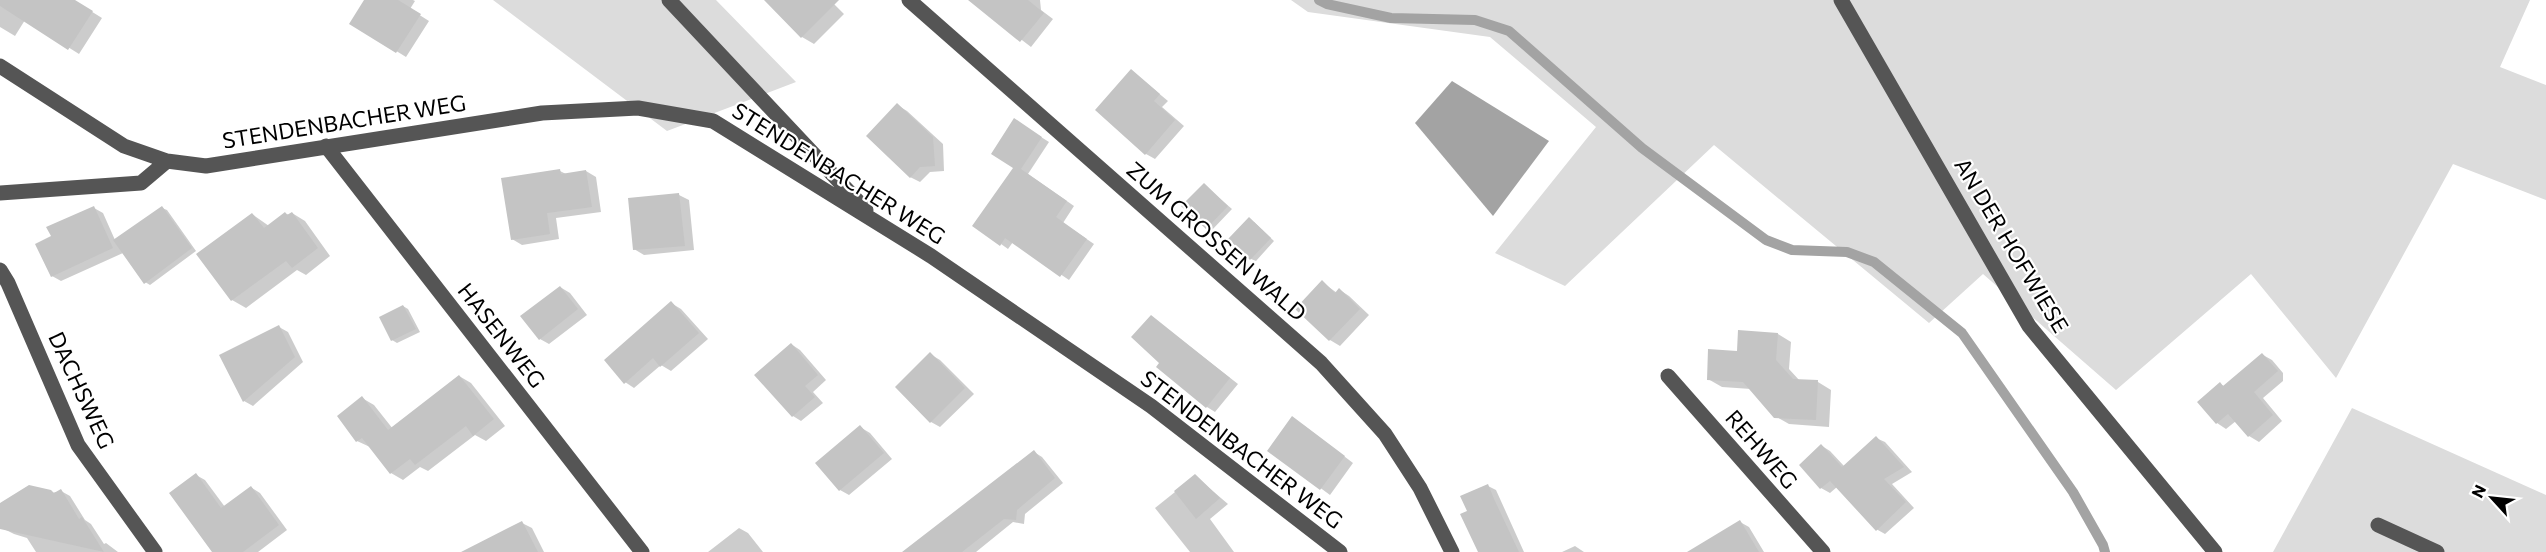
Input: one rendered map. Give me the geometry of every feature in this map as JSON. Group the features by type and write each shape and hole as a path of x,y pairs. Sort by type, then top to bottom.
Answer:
{"street":[{"path":"669,0 881,226"},
{"name":"ZUM GROSSEN WALD","path":"909,0 1322,363 1385,434 1420,488 1452,552"},
{"name":"AN DER HOFWIESE","path":"1841,0 2029,326 2215,552"},
{"name":"STENDENBACHER WEG","path":"0,66 124,146 167,161 206,166 542,113 638,108 713,121 931,256 1151,406 1340,552"},
{"name":"HASENWEG","path":"326,146 642,552"},
{"path":"0,193 141,183 167,161"},
{"name":"DACHSWEG","path":"0,270 8,283 78,445 155,552"},
{"name":"REHWEG","path":"1668,376 1823,552"},
{"path":"2378,525 2437,552"}],"shaded area":[{"path":"493,0 716,0 796,82 667,131"},
{"path":"1291,0 2530,0 2500,67 2546,85 2546,200 2453,164 2336,378 2251,274 2116,390 1983,274 1929,323 1714,145 1565,286 1495,253 1596,127 1490,37 1308,12"},
{"path":"1452,81 1549,141 1493,216 1415,123"},
{"path":"2352,408 2546,495 2546,552 2273,552"}],"building":[{"path":"0,0 75,0 93,11 68,50 0,6"},
{"path":"364,0 398,0 421,14 396,53 349,24"},
{"path":"764,0 839,0 801,38"},
{"path":"968,0 1028,0 1044,13 1020,42"},
{"path":"1131,69 1160,94 1154,101 1175,120 1145,155 1095,110"},
{"path":"897,103 933,137 935,166 920,167 910,178 866,136"},
{"path":"1014,118 1042,137 1021,169 1067,201 1056,217 1087,239 1060,277 1005,238 1000,246 972,226 1013,168 991,154"},
{"path":"560,169 561,174 586,170 592,207 547,213 550,234 511,240 501,178"},
{"path":"1204,183 1228,206 1206,229 1181,206"},
{"path":"679,193 685,246 633,250 628,198"},
{"path":"94,206 113,248 51,277 35,244 51,236 46,227"},
{"path":"162,206 192,248 144,284 113,240"},
{"path":"285,212 287,215 292,212 318,248 292,268 286,261 231,301 196,254 252,213 264,228"},
{"path":"1249,217 1271,238 1250,260 1228,239"},
{"path":"1322,280 1335,293 1339,288 1360,309 1329,341 1295,309"},
{"path":"560,286 578,309 539,340 520,316"},
{"path":"671,301 699,333 660,367 653,358 624,384 604,360"},
{"path":"403,305 416,329 391,341 379,317"},
{"path":"1151,315 1230,378 1206,408 1156,367 1159,363 1131,337"},
{"path":"279,325 295,357 243,402 219,355"},
{"path":"1738,330 1778,333 1776,360 1793,379 1818,380 1816,420 1774,418 1743,382 1707,380 1708,349 1737,351"},
{"path":"791,343 818,375 805,386 815,397 792,417 754,375"},
{"path":"930,352 965,388 930,423 895,387"},
{"path":"2262,353 2278,371 2254,392 2273,415 2248,437 2228,414 2216,424 2197,402 2220,382 2223,386"},
{"path":"459,375 494,419 473,436 466,426 415,465 410,459 390,474 362,438 356,442 337,416 362,396 388,430"},
{"path":"1292,416 1345,456 1320,490 1267,451"},
{"path":"860,425 884,453 839,491 815,463"},
{"path":"1876,436 1904,467 1884,479 1906,502 1876,531 1830,481 1820,489 1799,465 1821,444 1842,467"},
{"path":"1034,450 1055,478 1017,510 1016,520 1004,519 962,552 902,552"},
{"path":"196,473 221,508 251,486 279,525 243,552 212,552 169,493"},
{"path":"1195,474 1220,498 1196,519 1174,491"},
{"path":"1488,484 1519,552 1478,552 1460,514 1467,511 1460,496"},
{"path":"29,485 51,490 54,493 61,489 79,519 82,517 104,552 0,529 0,503"},
{"path":"1740,520 1759,552 1687,552"},
{"path":"522,521 538,552 461,552"}],"waterway":[{"path":"1319,0 1327,4 1391,18 1475,20 1509,31 1642,148 1766,240 1792,250 1847,252 1874,262 1962,333 2073,492 2105,552"}]}
